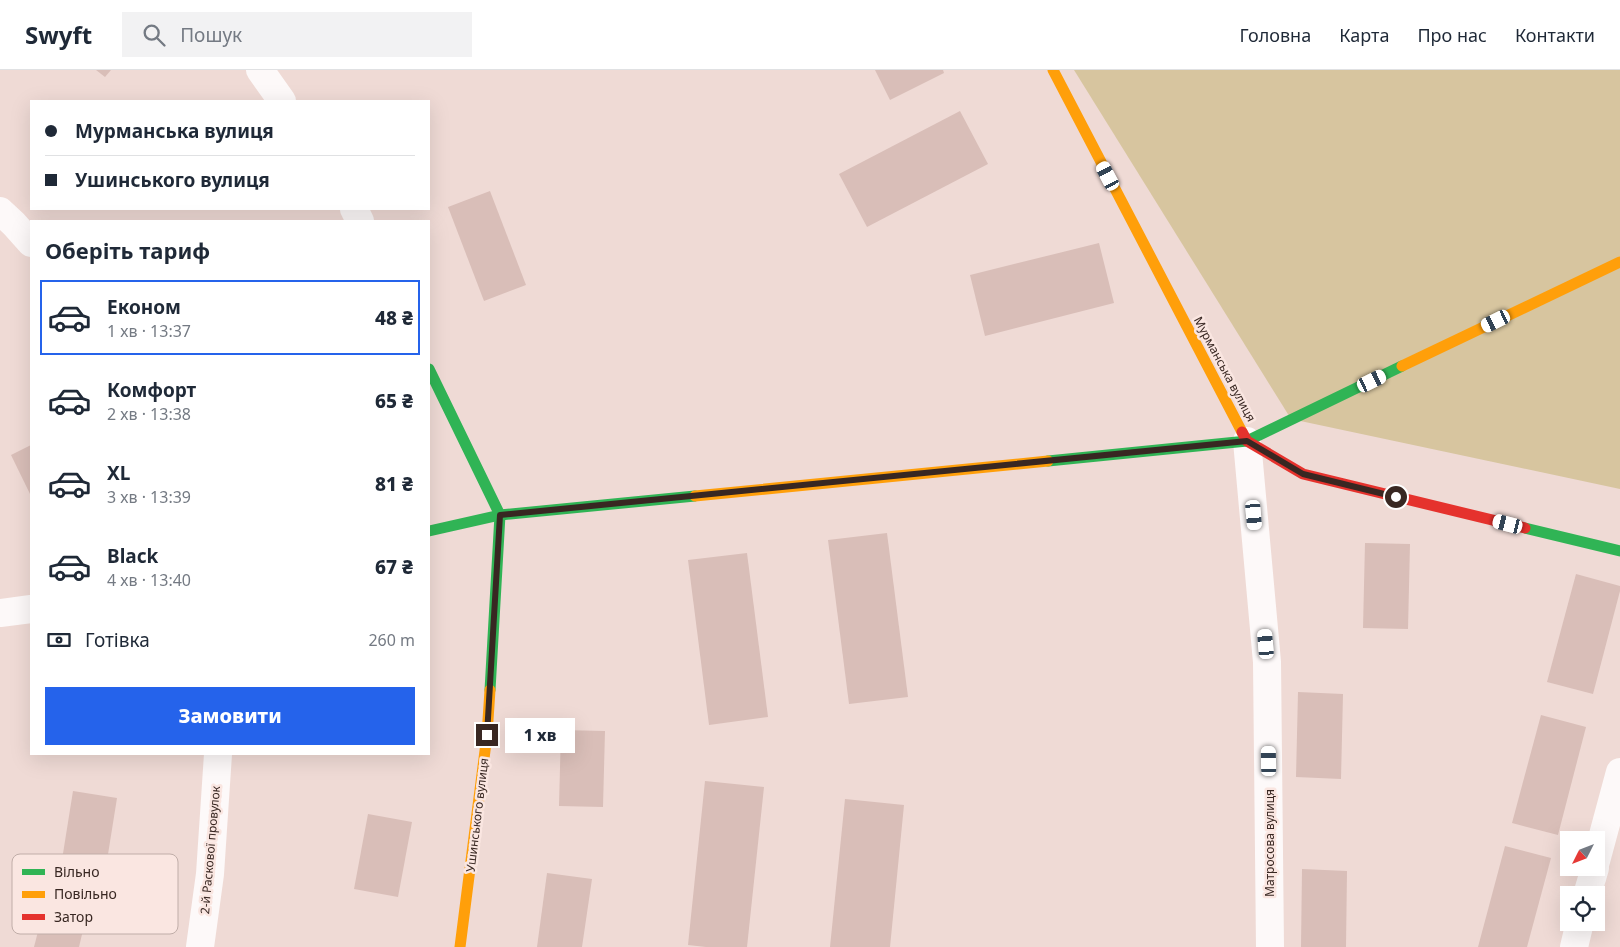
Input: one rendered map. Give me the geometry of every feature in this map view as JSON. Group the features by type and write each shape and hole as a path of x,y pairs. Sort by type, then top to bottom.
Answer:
{"street":[{"path":"260,70 281,100"},
{"name":"Мурманська вулиця","path":"1052,70 1247,441 1303,474 1620,551"},
{"path":"0,211 30,242"},
{"path":"430,531 500,515 1247,441 1620,262"},
{"name":"Ушинського вулиця","path":"430,371 500,515 487,735 460,947"},
{"name":"Матросова вулиця","path":"1247,441 1268,662 1270,947"},
{"path":"0,613 30,609"},
{"name":"2-й Раскової провулок","path":"200,947 210,874 218,755"},
{"path":"1604,831 1620,772"},
{"path":"1574,947 1578,931"}],"shaded area":[{"path":"1074,70 1620,70 1620,489 1291,419"}],"building":[{"path":"96,70 111,70 105,77"},
{"path":"875,70 943,70 944,73 890,100"},
{"path":"960,111 988,164 867,227 839,174"},
{"path":"490,191 526,285 484,301 448,207"},
{"path":"1099,243 1114,303 985,336 970,275"},
{"path":"30,446 30,494 11,455"},
{"path":"887,533 908,697 849,704 828,540"},
{"path":"1365,543 1410,544 1408,629 1363,628"},
{"path":"747,553 768,717 709,725 688,560"},
{"path":"1576,574 1620,586 1593,694 1547,682"},
{"path":"1298,692 1343,694 1341,779 1296,777"},
{"path":"1541,715 1586,727 1558,835 1512,823"},
{"path":"561,730 605,731 603,807 559,806"},
{"path":"705,781 764,787 747,947 688,945"},
{"path":"73,791 117,798 108,854 63,854"},
{"path":"845,799 904,805 890,947 830,947"},
{"path":"368,814 412,822 398,897 354,889"},
{"path":"1505,846 1551,858 1527,947 1478,947"},
{"path":"1302,869 1347,871 1346,947 1301,947"},
{"path":"547,873 592,879 582,947 537,947"},
{"path":"37,934 82,934 79,947 34,947"}],"traffic: fast":[{"path":"1048,461 1247,441 1402,366"},
{"path":"430,371 500,515 490,690"},
{"path":"430,531 500,515 695,496"},
{"path":"1525,528 1620,551"}],"traffic: slow":[{"path":"1053,70 1242,432"},
{"path":"1402,366 1620,262"},
{"path":"695,496 1048,461"},
{"path":"460,947 487,735 490,690"}],"traffic: jam":[{"path":"1242,432 1247,441 1303,474 1525,528"}],"route":[{"path":"487,735 500,515 1247,441 1303,474 1396,497"}]}
